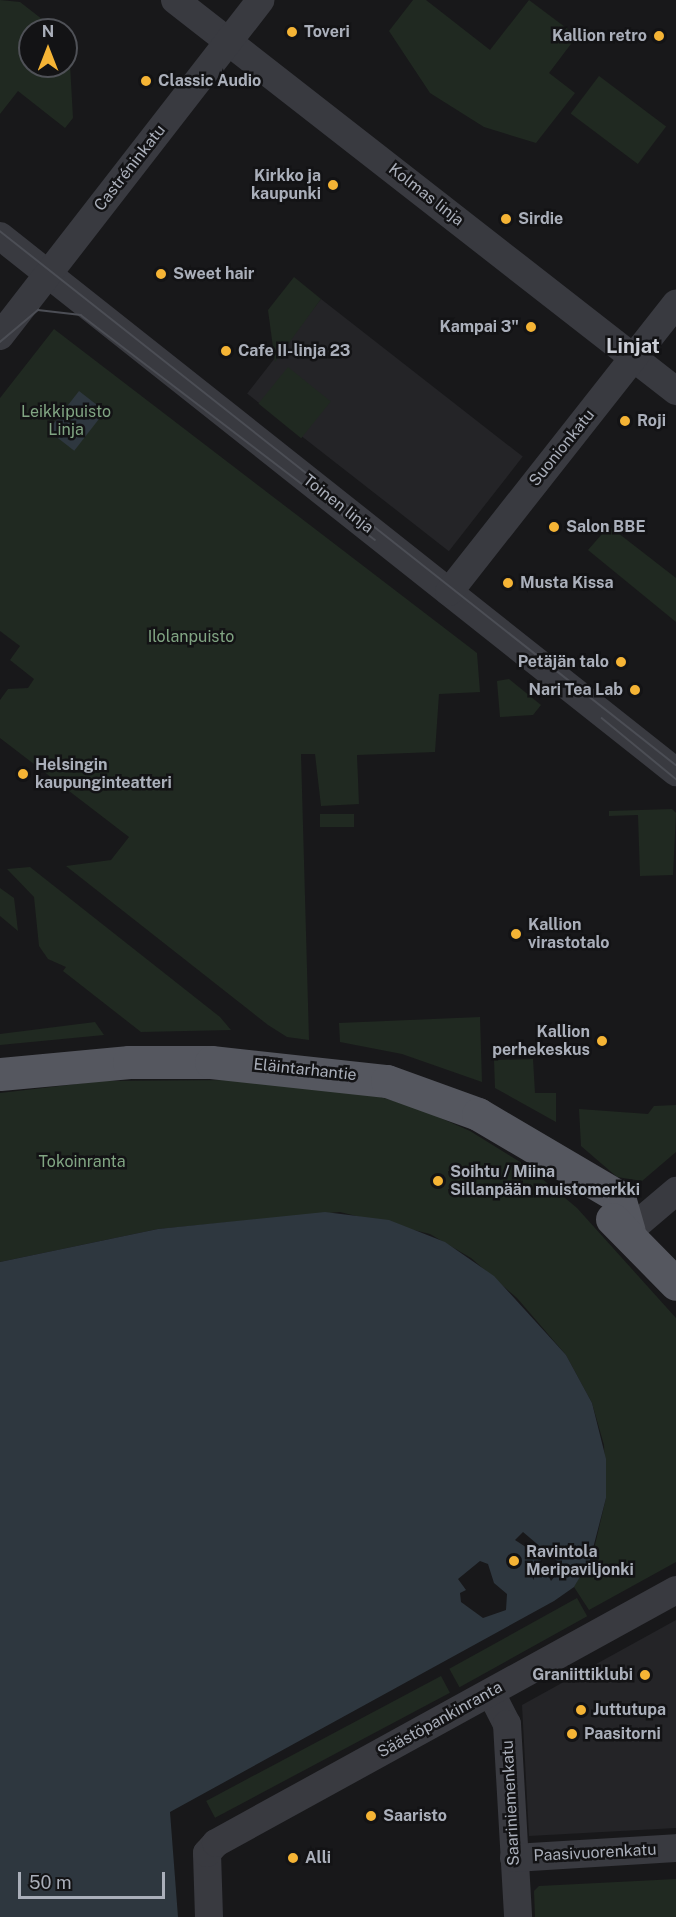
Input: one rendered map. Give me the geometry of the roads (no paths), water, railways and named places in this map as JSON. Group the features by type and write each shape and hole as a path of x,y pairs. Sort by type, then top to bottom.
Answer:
{"main road":[{"name":"Eläintarhantie","path":"0,1074 129,1062 347,1072 431,1094 478,1114 584,1180 602,1212 629,1231 676,1284"}],"street":[{"name":"Kolmas linja","path":"175,0 676,391"},
{"name":"Castréninkatu","path":"0,336 261,0"},
{"name":"Toinen linja","path":"0,236 676,772"},
{"name":"Suonionkatu","path":"449,592 676,304"},
{"path":"629,1231 676,1191"},
{"name":"Säästöpankinranta","path":"209,1917 207,1853 216,1843 676,1590"},
{"name":"Saariniemenkatu","path":"491,1692 507,1724 518,1917"},
{"name":"Paasivuorenkatu","path":"514,1858 676,1848"}],"tram line":[{"path":"0,231 676,765"},
{"path":"0,342 38,310 81,315 375,540"},
{"path":"602,718 676,779"}],"place":[{"name":"Toveri","path":"292,32"},
{"name":"Kallion retro","path":"659,36"},
{"name":"Classic Audio","path":"146,81"},
{"name":"Kirkko ja kaupunki","path":"333,185"},
{"name":"Sirdie","path":"506,219"},
{"name":"Sweet hair","path":"161,274"},
{"name":"Kampai 3\"","path":"531,327"},
{"name":"Cafe II-linja 23","path":"226,351"},
{"name":"Roji","path":"625,421"},
{"name":"Salon BBE","path":"554,527"},
{"name":"Musta Kissa","path":"508,583"},
{"name":"Petäjän talo","path":"621,662"},
{"name":"Nari Tea Lab","path":"635,690"},
{"name":"Helsingin kaupunginteatteri","path":"23,774"},
{"name":"Kallion virastotalo","path":"516,934"},
{"name":"Kallion perhekeskus","path":"602,1041"},
{"name":"Soihtu / Miina Sillanpään muistomerkki","path":"438,1181"},
{"name":"Ravintola Meripaviljonki","path":"514,1561"},
{"name":"Graniittiklubi","path":"645,1675"},
{"name":"Juttutupa","path":"581,1710"},
{"name":"Paasitorni","path":"572,1734"},
{"name":"Saaristo","path":"371,1816"},
{"name":"Alli","path":"293,1858"}],"district":[{"name":"Linjat","path":"633,346"}],"park label":[{"name":"Leikkipuisto Linja","path":"66,421"},
{"name":"Ilolanpuisto","path":"191,637"},
{"name":"Tokoinranta","path":"82,1162"}]}
